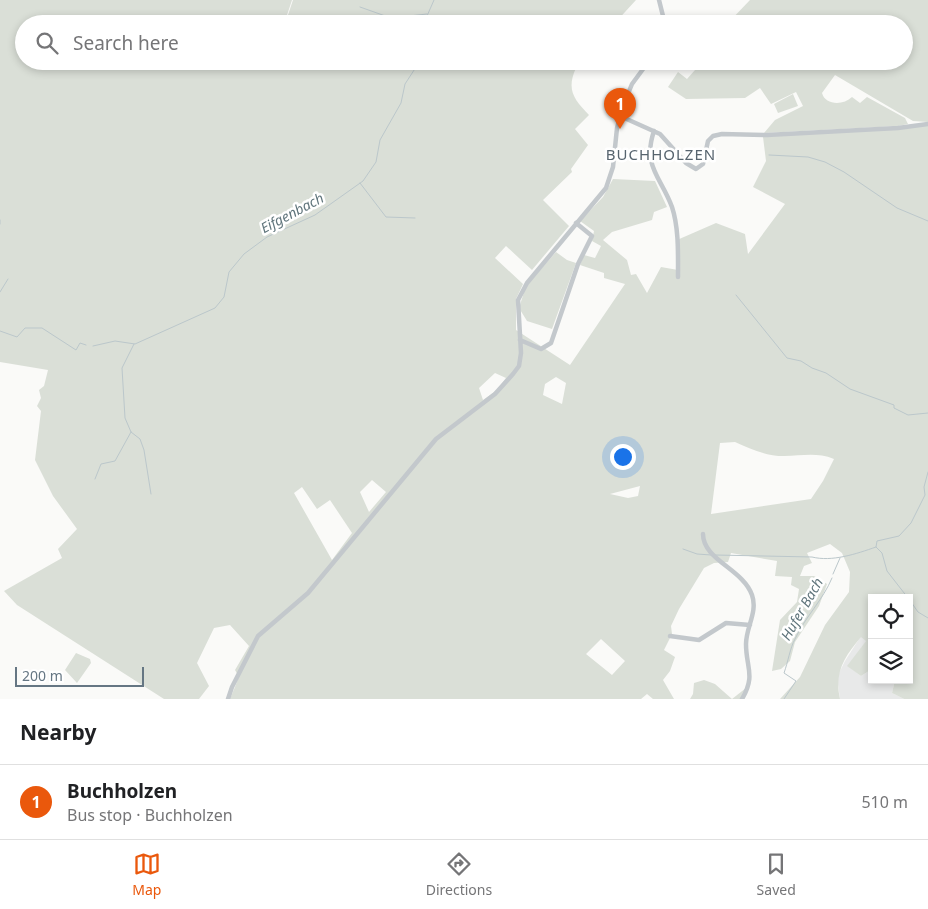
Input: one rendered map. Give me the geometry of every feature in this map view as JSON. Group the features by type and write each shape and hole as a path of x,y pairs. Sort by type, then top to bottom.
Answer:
{"street":[{"path":"659,0 663,15"},
{"path":"228,699 232,687 258,636 308,593 436,439 502,387 520,362 517,306 523,288 599,197 608,183 613,167 620,116 630,89 643,70"},
{"path":"620,116 664,137 686,162 696,169 702,166 707,143 716,135 898,128 928,124"},
{"path":"654,131 650,163 672,208 676,229 678,277"},
{"path":"520,340 541,349 551,343 578,264 592,236 576,223"},
{"path":"703,534 704,541 709,550 739,575 751,593 753,616 746,645 751,677 742,699"},
{"path":"670,636 699,640 726,623 750,625"}],"shaded area":[{"path":"0,0 292,0 287,15 15,15 15,70 575,70 572,82 573,94 589,115 575,129 588,145 571,169 572,172 543,200 569,226 532,270 506,246 495,258 523,284 516,299 516,330 570,365 625,284 604,278 604,273 580,265 584,255 595,258 601,246 592,241 594,231 580,221 603,197 613,179 655,181 667,207 654,212 652,220 612,232 603,240 627,260 631,275 636,274 647,293 661,267 678,270 677,240 716,223 745,234 748,254 785,204 753,187 766,161 763,137 928,125 928,699 904,699 892,693 894,684 913,684 913,594 868,594 868,672 861,676 847,666 866,641 861,637 850,651 842,666 838,681 840,699 780,699 800,677 825,625 849,592 850,572 842,553 830,544 807,553 812,563 804,566 800,576 814,576 827,584 819,606 795,642 790,661 781,669 772,671 780,620 797,602 799,589 791,585 792,577 775,576 777,561 731,553 728,562 714,563 704,568 679,609 671,626 672,634 664,650 675,657 670,671 663,680 674,699 653,699 647,694 641,699 230,699 239,677 235,670 249,646 230,625 214,628 197,663 209,686 199,699 164,699 17,605 4,591 62,558 58,549 77,529 53,496 35,460 41,411 37,406 41,398 39,390 44,386 48,370 0,362","holes":["495,373 506,378 497,390 483,400 479,388","556,377 566,383 562,404 543,395 545,384","735,442 771,455 815,455 834,459 811,499 711,514 720,443","372,480 386,492 369,512 360,492","640,486 638,496 628,498 610,494","302,487 317,509 330,500 352,533 332,560 294,493","601,639 625,661 612,675 586,654"]},
{"path":"293,0 636,0 622,15 288,15"},
{"path":"750,0 928,0 928,122 913,121 835,75 822,93 827,100 839,103 852,97 860,103 867,97 905,118 908,124 764,133 775,120 803,106 796,92 771,104 760,88 745,98 686,99 668,87 678,72 687,79 695,70 913,70 913,15 736,15"},
{"path":"793,94 798,106 778,113 774,104"},
{"path":"556,252 567,260 576,263 552,329 527,321 519,308 526,286"},
{"path":"861,636 867,640 848,666 861,676 868,672 868,684 894,684 892,693 904,699 840,699 837,677"},
{"path":"76,653 90,659 91,663 77,683 65,670"},
{"path":"704,680 715,684 732,699 690,699 693,694 694,683"},
{"path":"746,688 740,699 732,699"}],"waterway":[{"name":"Eifgenbach","path":"427,15 434,0"},
{"path":"360,7 383,15"},
{"path":"418,15 427,14"},
{"name":"Eifgenbach","path":"93,346 115,341 135,344 215,308 224,297 229,272 244,254 267,237 315,215 363,181 376,162 380,140 401,103 405,84 414,70"},
{"path":"769,155 808,157 825,162 844,172 897,208 928,221"},
{"path":"360,183 386,217 415,218"},
{"name":"Eifgenbach","path":"0,292 8,279"},
{"path":"736,295 787,358 801,361 812,368 826,373 850,389 894,405 894,408 908,415 928,413"},
{"name":"Eifgenbach","path":"0,331 17,337 25,328 42,328 76,350 80,343 86,345"},
{"name":"Eifgenbach","path":"134,344 122,368 125,418 131,432 140,439 144,450 151,494"},
{"name":"Eifgenbach","path":"95,479 101,464 115,461 131,432"},
{"name":"Hufer Bach","path":"715,555 828,559 852,555 876,547 877,541 899,536 911,523 925,495 924,487 928,472"},
{"path":"876,547 882,553 887,571 905,594"},
{"path":"683,549 697,554 711,555"},
{"name":"Hufer Bach","path":"833,574 840,558"},
{"name":"Hufer Bach","path":"784,699 796,681 784,673 793,643 832,578"},
{"path":"913,605 918,612 928,618"}],"place":[{"name":"Buchholzen","path":"620,129"}],"district":[{"name":"BUCHHOLZEN","path":"661,155"}]}
